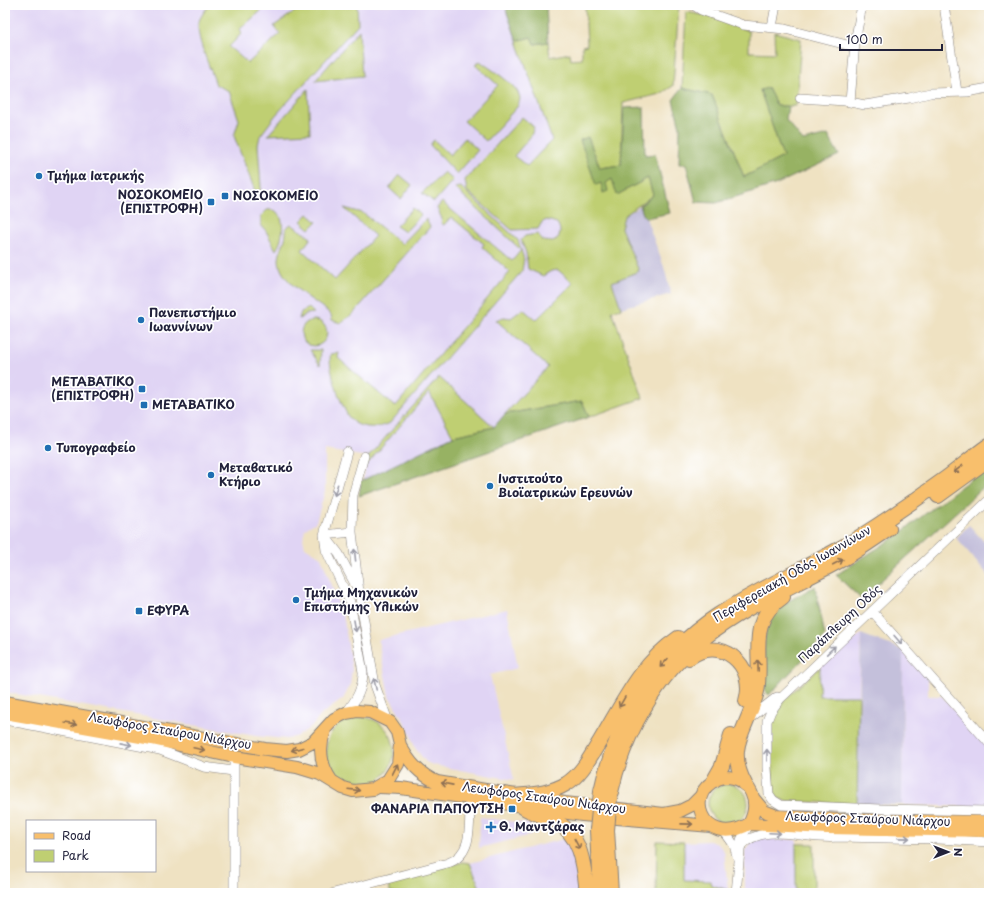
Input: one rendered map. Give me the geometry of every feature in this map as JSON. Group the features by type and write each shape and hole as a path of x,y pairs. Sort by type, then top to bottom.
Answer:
{"highway":[{"name":"Περιφερειακή Οδός Ιωαννίνων","path":"600,893 602,830 606,792 605,772 616,740 639,695 663,663 710,620 757,592 854,540 945,479 989,445"},
{"name":"Περιφερειακή Οδός Ιωαννίνων","path":"606,792 636,725 653,695 673,668 695,646 712,632 743,613 844,558 888,530 989,459"},
{"path":"745,784 737,766 736,754 737,745 758,686 758,636 761,622 773,605 803,580"},
{"path":"513,796 550,792 566,784 576,776 589,758 641,671 668,644 692,628 710,620"},
{"path":"673,668 694,653 711,650 722,651 732,656 740,663 746,674 748,689 746,700 732,734 720,772 714,780"},
{"path":"523,807 559,823 572,836 580,850 584,865 587,893"},
{"name":"Περιφερειακή Οδός Ιωαννίνων","path":"602,830 610,893"}],"main road":[{"name":"Λεωφόρος Σταύρου Νιάρχου","path":"5,702 277,750 294,750 302,748 313,742 334,720 346,713 363,711 378,715 388,720 397,732 400,745 409,761 422,774 437,782 513,796 587,806 669,814 686,808 700,797"},
{"name":"Λεωφόρος Σταύρου Νιάρχου","path":"5,712 152,739 234,757 297,767 314,772 331,780 343,788 353,791 368,790 379,787 401,788 523,807 617,819 711,826"},
{"path":"327,726 320,746 320,755 325,772 331,780"},
{"name":"Λεωφόρος Σταύρου Νιάρχου","path":"379,787 394,773 398,764 400,745"},
{"path":"725,777 734,777 745,784 750,789 754,799 754,812 749,824 736,830 724,831 711,826 703,816 700,808 700,797 703,790 714,780 725,777"},
{"name":"Λεωφόρος Σταύρου Νιάρχου","path":"754,799 764,810 777,816 839,820 989,822"},
{"name":"Λεωφόρος Σταύρου Νιάρχου","path":"749,824 810,828 989,831"},
{"path":"810,828 821,833 838,837"},
{"path":"967,831 989,838"}],"street":[{"path":"693,5 701,10 743,25 792,30 855,47"},
{"path":"772,27 776,5"},
{"path":"850,102 855,47 862,5"},
{"path":"944,5 957,92"},
{"path":"800,98 850,102 865,105 930,93 957,92 989,88"},
{"path":"346,713 360,692 363,683 363,672 350,602 326,550 324,535 347,452"},
{"path":"364,456 353,495 352,532 359,592 375,685 388,720"},
{"name":"Παράπλευρη Οδός","path":"989,500 786,693 773,707 767,722 767,783 769,794 776,802 788,806 989,811"},
{"path":"324,535 352,532"},
{"path":"324,535 339,554 359,592"},
{"path":"872,611 989,743"},
{"path":"746,721 776,698 786,693"},
{"path":"5,720 160,750 204,767 233,771"},
{"path":"234,757 234,893"},
{"path":"334,893 448,863 459,858 464,852 468,843 470,799"},
{"path":"736,893 740,847 743,833 749,824"},
{"path":"724,831 736,850 738,866"},
{"path":"740,847 747,839 764,833 824,838 935,839 989,842"}],"shaded area":[{"path":"5,5 505,5 643,398 359,496 368,457 325,450 325,491 316,522 305,529 303,539 305,547 321,557 335,594 344,620 352,669 350,686 343,699 322,714 311,727 298,736 287,739 256,736 5,692"},
{"path":"640,206 664,267 671,294 621,308 612,281 639,271 621,228 624,216"},
{"path":"969,525 989,547 989,576 956,538"},
{"path":"507,609 518,668 490,675 514,780 433,765 426,762 415,748 408,728 389,696 378,640"},
{"path":"861,634 859,696 819,696 820,667"},
{"path":"861,634 903,650 902,805 857,804"},
{"path":"903,650 928,679 928,696 942,696 989,747 989,807 902,805"},
{"path":"480,817 530,824 531,835 479,848"},
{"path":"762,837 797,840 796,893 745,893 745,850 754,840"},
{"path":"568,838 576,864 579,893 482,893 470,863"},
{"path":"709,841 718,844 724,851 728,890 710,885 710,881 684,880 684,842"}],"green space":[{"path":"209,5 268,5 240,29 242,33 229,47 248,63 280,34 274,26 304,5 357,5 358,24 275,116 260,136 258,145 260,191 255,191 234,136 239,120 229,91 216,85 200,41 198,24"},
{"path":"512,5 546,5 548,42 534,44 531,37 517,41 506,10"},
{"path":"585,5 679,5 673,86 660,94 623,103 621,165 600,168 588,138 596,184 613,179 617,195 648,178 653,195 624,216 621,228 639,271 612,282 621,308 612,311 643,398 589,417 582,401 505,414 548,367 496,320 504,317 511,318 523,309 536,320 573,283 558,270 551,271 543,276 528,269 526,253 521,240 525,236 538,234 543,241 553,242 560,234 560,229 557,223 547,220 542,222 538,229 512,230 467,191 465,180 522,117 534,127 531,136 514,156 527,166 552,140 517,41 531,37 535,44 548,42 550,57 570,53 571,60 582,59 582,46 587,45"},
{"path":"686,12 708,16 749,31 749,52 775,53 774,32 801,39 796,106 777,106 768,89 760,90 783,157 744,177 712,95 682,88"},
{"path":"359,30 362,76 315,81"},
{"path":"480,61 513,86 520,98 517,107 486,141 464,121 498,85 475,65"},
{"path":"682,88 712,95 744,177 783,157 760,90 768,88 777,106 788,106 786,120 803,141 828,135 839,155 777,184 716,203 696,202 686,164 679,164 680,127 673,100"},
{"path":"308,89 310,133 268,135"},
{"path":"644,107 645,155 655,154 670,213 646,218 640,206 653,195 648,178 617,195 612,179 606,183 608,191 603,193 601,183 596,185 580,140 588,137 600,168 621,165 624,108"},
{"path":"465,138 478,150 457,174 430,145 434,140 450,155"},
{"path":"444,172 453,180 434,202 422,193"},
{"path":"400,175 412,185 401,199 389,188"},
{"path":"461,187 518,240 524,259 522,271 390,423 375,427 359,425 351,420 344,408 336,388 331,367 331,354 339,353 338,358 395,407 510,272 482,247 484,244 451,217 444,225 441,223 442,219 437,208 442,202 512,261 521,250 455,188"},
{"path":"344,208 363,213 402,244 426,219 430,227 352,315 340,323 332,320 331,315 327,311 290,282 280,267 279,259 286,228 291,224 311,238 302,250 335,280 375,236"},
{"path":"413,208 421,215 405,232 396,226"},
{"path":"267,210 274,210 281,219 281,239 276,250 266,231 261,225 261,216"},
{"path":"308,214 317,222 310,229 301,221"},
{"path":"309,308 314,313 306,314 299,319 301,312"},
{"path":"314,320 323,324 327,333 323,342 314,346 305,342 301,333 305,324"},
{"path":"310,350 321,350 320,365"},
{"path":"439,377 494,427 453,436 429,392 364,468 368,457"},
{"path":"582,401 589,417 359,496 361,481 453,436 494,427 505,414"},
{"path":"989,465 989,482 861,599 836,575 895,537"},
{"path":"815,586 825,636 769,695 765,691 764,658 765,635 768,625 773,615 780,607"},
{"path":"820,667 819,696 859,696 857,804 785,801 778,798 773,790 772,721 784,700"},
{"path":"353,717 367,717 379,722 389,732 394,744 394,758 389,770 379,780 367,785 353,785 341,780 331,770 326,758 326,744 331,732 341,722"},
{"path":"732,784 739,787 745,793 748,804 747,812 739,821 732,824 724,824 717,821 709,812 708,800 711,793 720,785"},
{"path":"657,841 684,842 684,880 710,881 711,885 728,890 728,893 656,893"},
{"path":"796,844 814,844 814,893 796,893"},
{"path":"463,862 470,863 482,893 391,893 386,881"}],"place":[{"name":"Τμήμα Ιατρικής","path":"39,176"},
{"name":"ΝΟΣΟΚΟΜΕΙΟ","path":"225,196"},
{"name":"ΝΟΣΟΚΟΜΕΙΟ (ΕΠΙΣΤΡΟΦΗ)","path":"211,202"},
{"name":"Πανεπιστήμιο Ιωαννίνων","path":"141,320"},
{"name":"ΜΕΤΑΒΑΤΙΚΟ (ΕΠΙΣΤΡΟΦΗ)","path":"142,389"},
{"name":"ΜΕΤΑΒΑΤΙΚΟ","path":"144,405"},
{"name":"Τυπογραφείο","path":"48,448"},
{"name":"Μεταβατικό Κτήριο","path":"211,475"},
{"name":"Ινστιτούτο Βιοϊατρικών Ερευνών","path":"490,486"},
{"name":"Τμήμα Μηχανικών Επιστήμης Υλικών","path":"296,600"},
{"name":"ΕΦΥΡΑ","path":"139,611"},
{"name":"ΦΑΝΑΡΙΑ ΠΑΠΟΥΤΣΗ","path":"512,809"},
{"name":"Θ. Μαντζάρας","path":"491,827"}]}
